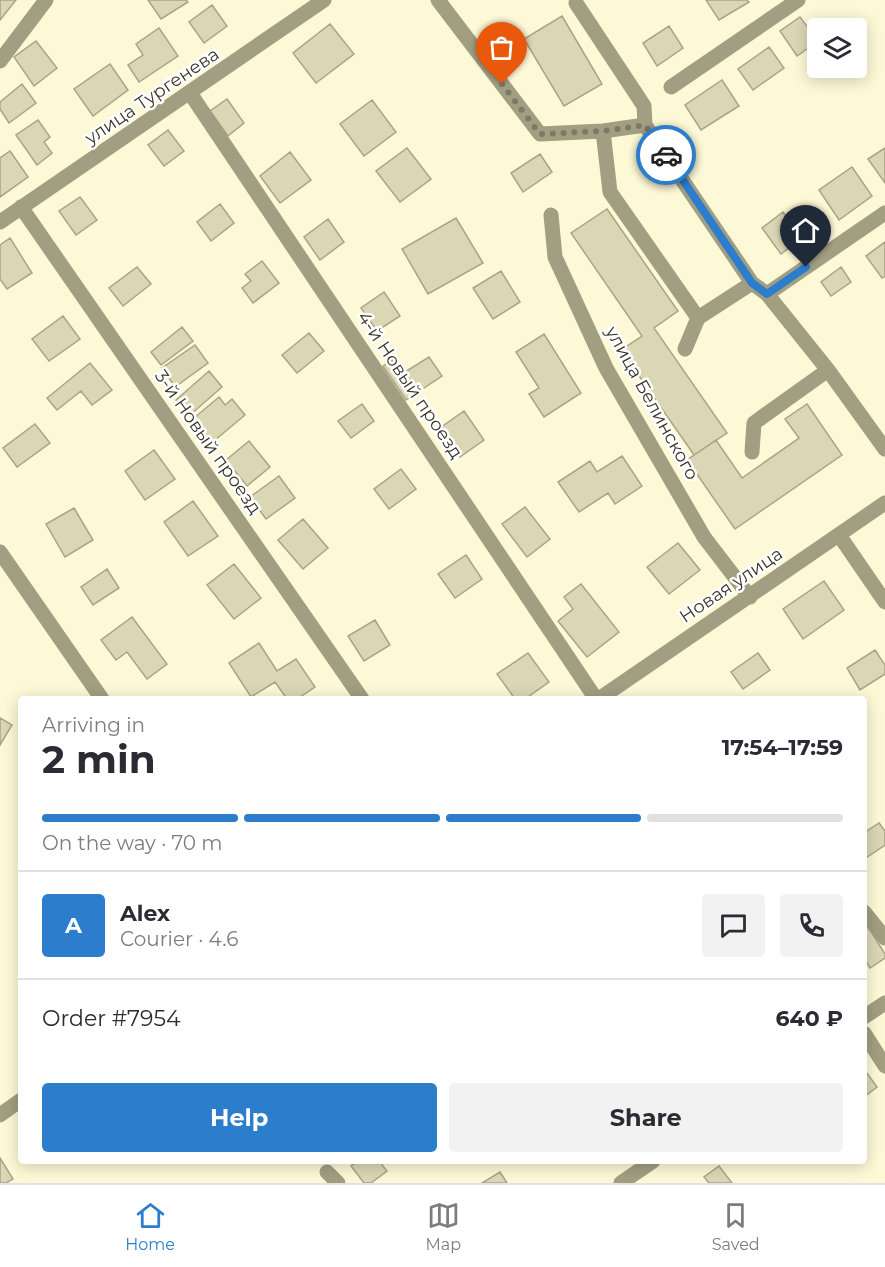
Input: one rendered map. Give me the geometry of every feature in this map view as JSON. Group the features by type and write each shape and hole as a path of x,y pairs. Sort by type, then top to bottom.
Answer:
{"street":[{"path":"0,61 46,0"},
{"name":"улица Тургенева","path":"0,222 324,0"},
{"path":"438,0 540,134 603,131 645,125"},
{"path":"671,87 798,0"},
{"path":"576,3 644,106 645,125 752,283 767,294 828,369 885,449"},
{"name":"4-й Новый проезд","path":"190,93 595,696"},
{"path":"603,131 610,192 698,318"},
{"name":"3-й Новый проезд","path":"21,207 360,696"},
{"path":"767,294 885,213"},
{"name":"улица Белинского","path":"550,215 555,257 606,368 705,537 750,597"},
{"path":"685,349 698,318 752,283"},
{"path":"752,452 754,423 828,369"},
{"name":"Новая улица","path":"602,696 885,503"},
{"path":"839,535 885,602"},
{"path":"0,552 100,696"},
{"path":"867,916 885,938"},
{"path":"867,1015 885,1003"},
{"path":"867,1038 885,1066"},
{"path":"0,1115 18,1102"},
{"path":"621,1183 649,1164"}],"building":[{"path":"0,0 16,0 0,20"},
{"path":"148,0 186,0 188,2 161,19"},
{"path":"706,0 747,0 749,2 719,20"},
{"path":"212,5 227,26 204,43 189,22"},
{"path":"562,16 602,84 564,106 524,39"},
{"path":"800,17 807,26 807,49 797,56 780,31"},
{"path":"330,24 354,54 316,83 293,53"},
{"path":"669,26 683,48 657,66 643,43"},
{"path":"159,28 178,56 139,82 128,65 143,55 136,44"},
{"path":"36,41 57,68 34,86 14,57"},
{"path":"769,47 784,68 753,90 738,69"},
{"path":"110,64 128,90 93,116 74,89"},
{"path":"722,80 739,106 701,130 685,105"},
{"path":"22,84 36,103 9,123 0,109 0,102"},
{"path":"227,99 244,123 228,136 210,111"},
{"path":"372,100 396,132 364,156 340,124"},
{"path":"38,120 50,137 44,142 52,153 37,165 16,135"},
{"path":"168,130 184,151 164,166 148,145"},
{"path":"407,148 431,179 400,202 376,171"},
{"path":"885,148 885,183 868,159"},
{"path":"10,151 28,177 0,197 0,158"},
{"path":"290,152 311,180 280,203 260,176"},
{"path":"540,154 552,172 523,192 511,173"},
{"path":"852,167 872,196 839,220 819,190"},
{"path":"80,197 97,220 76,235 59,211"},
{"path":"220,204 234,223 211,241 197,222"},
{"path":"607,209 678,311 654,328 727,433 694,455 621,350 642,336 571,233"},
{"path":"783,212 802,238 781,254 762,228"},
{"path":"456,218 483,263 428,294 402,249"},
{"path":"328,219 344,242 320,260 304,237"},
{"path":"10,238 32,273 7,289 0,279 0,245"},
{"path":"885,242 885,276 882,278 866,256"},
{"path":"262,261 279,283 253,303 242,288 251,281 245,274"},
{"path":"137,267 151,284 123,306 109,288"},
{"path":"841,267 851,282 831,296 821,282"},
{"path":"501,271 520,302 493,319 473,288"},
{"path":"384,292 400,316 377,331 361,308"},
{"path":"63,316 80,339 49,361 32,339"},
{"path":"182,327 193,341 161,365 151,352"},
{"path":"309,333 324,351 297,373 282,355"},
{"path":"544,334 581,393 544,417 529,394 539,388 516,352"},
{"path":"195,345 208,363 175,387 162,368"},
{"path":"429,357 442,376 406,400 383,366 396,358 405,372"},
{"path":"90,363 112,390 92,405 81,391 57,410 47,398"},
{"path":"209,371 222,387 189,416 176,400"},
{"path":"219,397 225,405 232,399 245,415 208,446 188,423"},
{"path":"362,404 374,421 351,438 338,421"},
{"path":"807,404 842,455 735,529 687,460 716,440 742,478 799,438 785,419"},
{"path":"464,411 484,440 460,457 440,428"},
{"path":"35,424 50,443 17,467 3,448"},
{"path":"249,441 270,467 247,486 226,460"},
{"path":"154,450 175,479 145,500 125,471"},
{"path":"622,456 642,486 615,504 608,493 579,512 558,482 590,461 597,472"},
{"path":"401,469 416,489 389,509 374,489"},
{"path":"279,476 295,498 266,519 250,497"},
{"path":"193,501 218,536 188,556 164,522"},
{"path":"525,507 550,539 527,557 502,524"},
{"path":"74,508 93,540 65,557 46,524"},
{"path":"303,519 328,548 303,569 278,540"},
{"path":"678,543 700,570 669,594 647,567"},
{"path":"466,555 482,579 455,598 438,574"},
{"path":"234,564 261,598 234,619 207,585"},
{"path":"107,569 119,588 93,605 81,587"},
{"path":"824,581 844,610 803,639 783,609"},
{"path":"581,584 619,632 587,657 558,621 573,609 564,597"},
{"path":"132,617 167,664 147,679 127,652 116,660 101,640"},
{"path":"375,620 390,645 364,661 348,636"},
{"path":"259,643 277,671 296,659 315,687 302,696 285,696 275,682 250,696 229,663"},
{"path":"875,650 885,665 885,674 860,690 847,668"},
{"path":"528,653 549,682 529,696 513,696 497,674"},
{"path":"758,653 770,670 743,689 731,672"},
{"path":"0,718 12,725 0,745"},
{"path":"879,823 885,831 885,845 867,857 867,831"},
{"path":"867,925 885,954 885,958 870,968 867,963"},
{"path":"867,1073 877,1087 867,1095"},
{"path":"0,1158 13,1179 6,1183 0,1183"},
{"path":"354,1164 381,1164 387,1171 371,1183 364,1183 351,1166"},
{"path":"719,1166 732,1183 709,1183 704,1177"},
{"path":"500,1172 507,1183 482,1183"}],"way so far":[{"path":"502,84 540,134 603,131 645,125 666,155"}],"route":[{"path":"666,155 752,283 767,294 806,267"}]}
